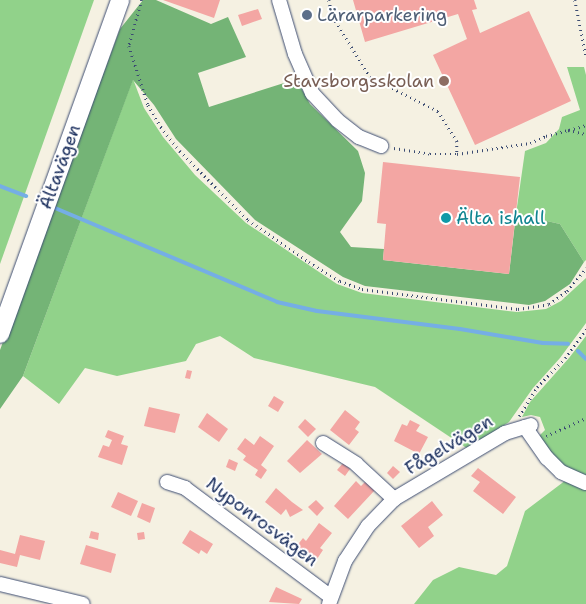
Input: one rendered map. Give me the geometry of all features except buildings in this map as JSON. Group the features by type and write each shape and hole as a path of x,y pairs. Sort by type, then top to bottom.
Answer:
{"main road":[{"name":"Ältavägen","path":"0,334 120,0"}],"street":[{"path":"279,0 295,54 312,93 337,120 359,137 381,146"},
{"path":"524,427 561,472 586,484"},
{"name":"Fågelvägen","path":"330,600 345,561 368,526 394,499 505,433 524,427"},
{"path":"323,443 356,464 394,499"},
{"name":"Nyponrosvägen","path":"167,482 185,488 330,600"},
{"path":"0,584 82,604"}],"path":[{"path":"142,0 129,46 148,105 161,127 180,151 248,220 309,262 362,290 518,309 548,304 567,291 586,268"},
{"path":"329,0 334,17 370,77 438,111 457,141 458,154"},
{"path":"575,0 586,56"},
{"path":"381,146 430,154 458,154 530,143 546,136 586,125"},
{"path":"568,130 586,134"},
{"path":"524,427 520,411 537,387 565,358 586,330"},
{"path":"534,439 548,435 586,418"}],"green space":[{"path":"0,0 94,0 0,264"},
{"path":"143,0 156,0 211,24 228,17 246,57 198,73 209,107 284,83 299,84 310,104 358,151 365,173 362,201 340,232 351,247 384,249 383,260 509,274 516,214 560,224 584,262 570,284 545,301 529,305 365,286 343,277 255,220 176,139 154,105 133,80 23,376 0,409 0,350 120,29"},
{"path":"567,67 584,67 586,75 586,260 584,262 560,224 516,214 525,151 546,143 559,129 562,117 580,110"},
{"path":"133,79 144,108 163,137 195,175 246,223 337,284 362,293 517,312 546,309 561,301 586,278 586,323 560,358 533,388 509,422 468,449 375,387 254,358 220,336 196,344 186,361 117,376 85,368 59,404 23,376"},
{"path":"586,336 586,480 566,470 548,451 539,436 545,430 540,417 531,415 522,417 530,402"},
{"path":"570,477 586,483 586,604 414,604 433,580 459,567 496,575 507,566 525,511"}],"waterway":[{"path":"0,186 26,196"},
{"path":"55,208 277,302 317,311 460,329 543,343 568,344"},
{"path":"578,351 586,359"}],"place":[{"name":"Lärarparkering","path":"307,15"},
{"name":"Stavsborgsskolan","path":"444,81"},
{"name":"Älta ishall","path":"446,218"}]}
